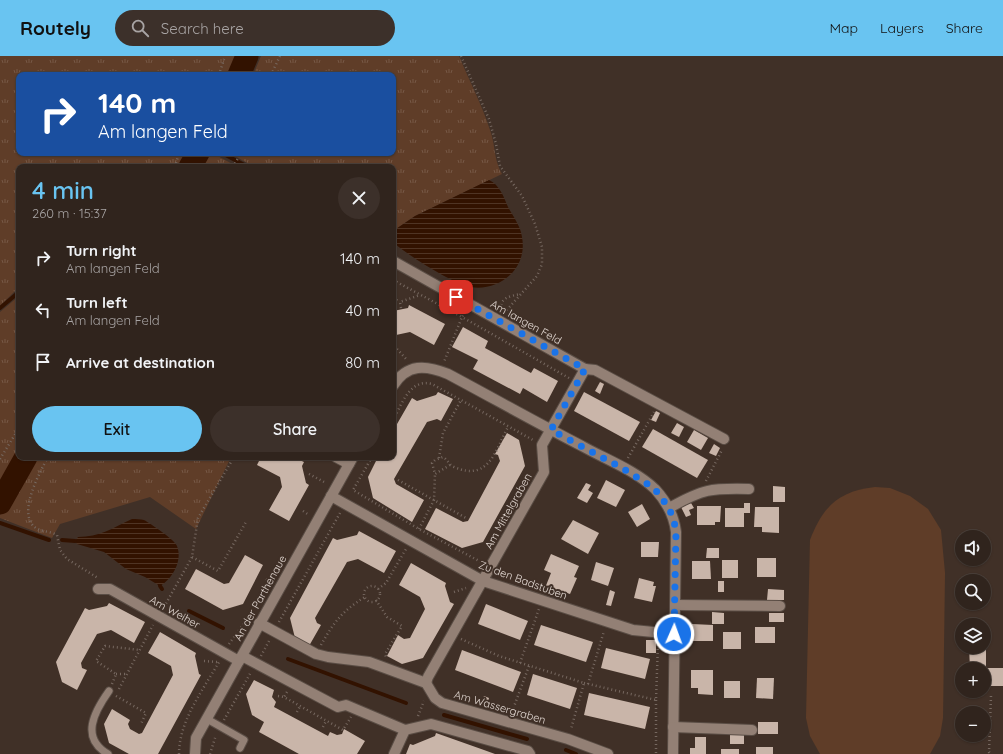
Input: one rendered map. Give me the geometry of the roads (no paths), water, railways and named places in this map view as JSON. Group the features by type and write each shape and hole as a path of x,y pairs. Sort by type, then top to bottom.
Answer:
{"street":[{"name":"Am langen Feld","path":"396,263 585,369 595,370 724,439"},
{"path":"396,382 400,376 413,368 426,367 448,374 622,468 654,488 669,508 676,532 673,754"},
{"path":"551,430 585,369"},
{"name":"Am Mittelgraben","path":"426,683 451,635 544,472 542,445 551,430"},
{"name":"An der Parthenaue","path":"195,754 196,738 351,460"},
{"path":"669,508 700,492 722,488 749,489"},
{"name":"Zu den Badstuben","path":"331,496 483,580 541,601 632,630 674,634"},
{"name":"Am Weiher","path":"98,589 110,589 158,616 222,657 240,658"},
{"path":"675,605 780,606"},
{"path":"259,623 316,654 369,662 426,683"},
{"path":"240,658 256,664 338,707 346,705 409,729 431,724 528,751 530,754"},
{"name":"Am Wassergraben","path":"426,683 435,698 442,703 568,739 608,754"},
{"path":"673,727 752,730"},
{"path":"394,754 409,729"}],"lane":[{"path":"108,691 97,708 92,728 94,742 99,749 108,754"},
{"path":"207,719 244,740 240,748"}],"waterway":[{"path":"240,72 247,56"},
{"path":"192,164 196,156"},
{"path":"228,156 242,164"},
{"path":"0,308 16,295"},
{"path":"0,503 24,460"},
{"path":"0,523 49,540"},
{"path":"62,540 75,541"},
{"path":"189,611 223,628"},
{"path":"288,659 406,703"},
{"path":"444,715 527,739"},
{"path":"566,750 576,754"}]}
